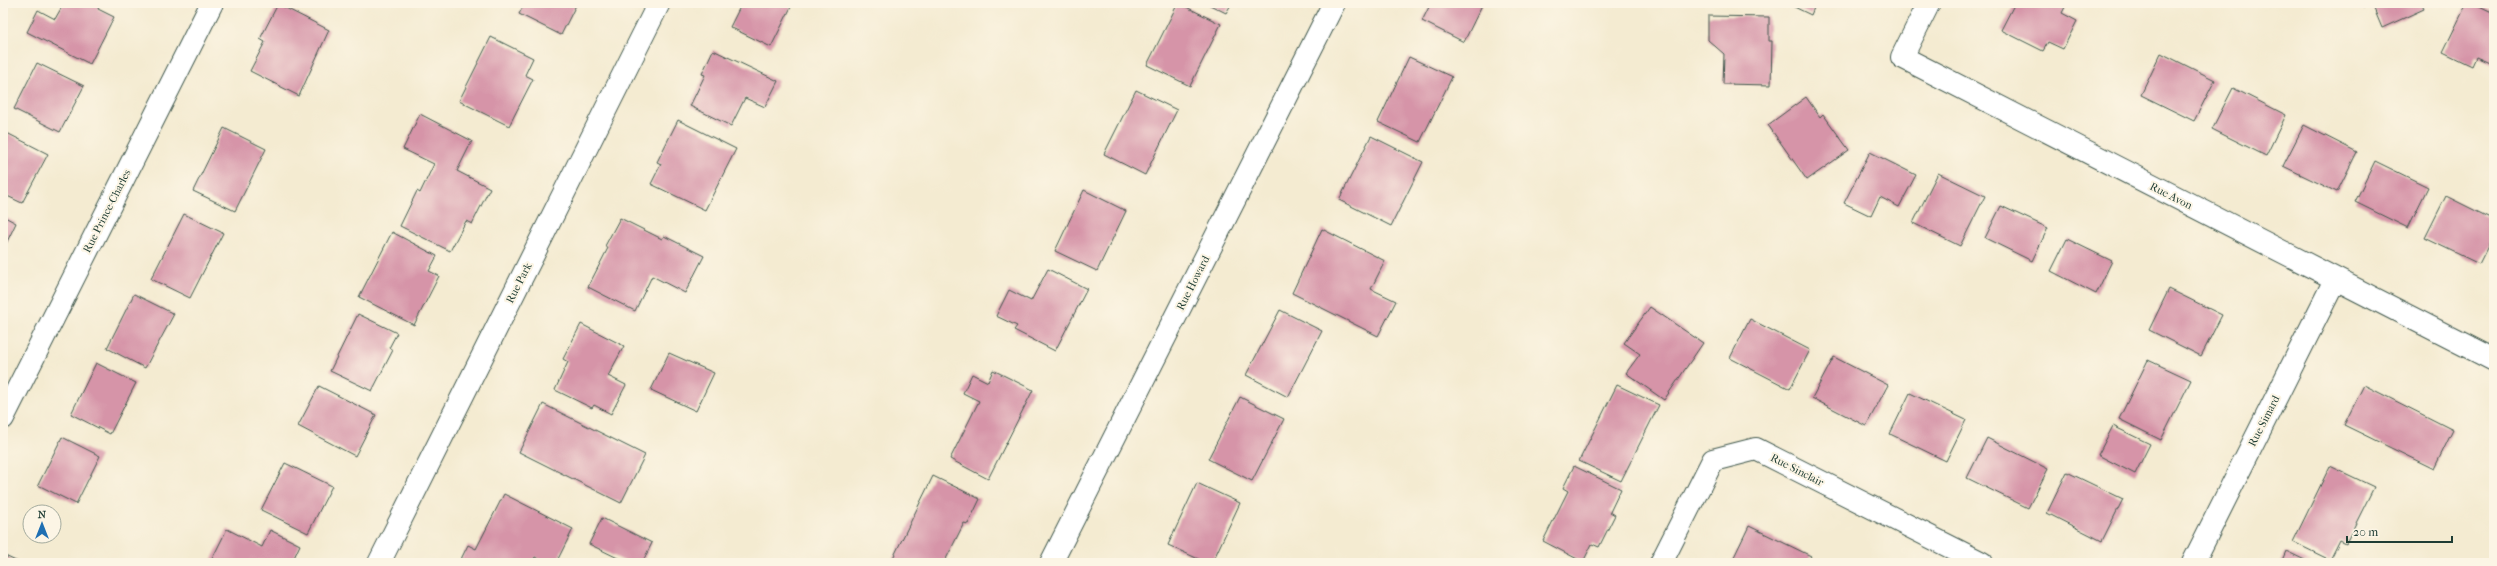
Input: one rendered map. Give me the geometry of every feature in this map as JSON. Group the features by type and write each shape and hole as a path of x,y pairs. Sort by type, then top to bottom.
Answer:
{"street":[{"name":"Rue Prince-Charles","path":"3,418 212,3"},
{"name":"Rue Park","path":"379,563 659,3"},
{"name":"Rue Howard","path":"1051,563 1334,3"},
{"name":"Rue Avon","path":"1929,3 1902,58 2494,360"},
{"name":"Rue Simard","path":"2193,563 2335,280"},
{"name":"Rue Sinclair","path":"1661,563 1713,460 1756,449 1982,563"}],"building":[{"path":"60,3 100,3 98,9 114,17 90,64 27,32 38,10 55,19 63,5"},
{"path":"525,3 577,3 561,35 519,14"},
{"path":"742,3 793,3 771,47 730,27"},
{"path":"1178,3 1221,24 1190,86 1147,65"},
{"path":"1206,3 1232,3 1226,13"},
{"path":"1431,3 1483,3 1464,42 1422,21"},
{"path":"1786,3 1816,3 1811,15"},
{"path":"2015,3 2067,3 2062,13 2077,21 2063,49 2048,42 2043,51 2001,30"},
{"path":"2360,3 2421,3 2424,9 2382,28 2372,4 2363,8"},
{"path":"2467,3 2473,3 2494,13 2494,65 2476,57 2472,66 2443,52"},
{"path":"278,4 329,30 299,96 250,71 265,42 260,39"},
{"path":"1708,16 1769,17 1769,41 1772,41 1771,85 1723,84 1724,54 1708,40"},
{"path":"491,37 533,58 525,75 533,79 509,126 459,101"},
{"path":"713,50 778,81 765,107 745,98 731,126 690,106 705,75 702,74"},
{"path":"2161,53 2215,80 2194,121 2141,95"},
{"path":"1409,57 1452,77 1420,142 1378,122"},
{"path":"37,63 84,86 60,132 14,109"},
{"path":"2233,88 2286,115 2266,156 2212,129"},
{"path":"1136,90 1177,110 1145,175 1104,154"},
{"path":"1806,97 1820,117 1823,114 1849,150 1807,180 1768,125"},
{"path":"420,114 472,141 457,171 490,188 472,224 466,221 450,251 400,226 417,191 420,193 434,164 403,149"},
{"path":"678,120 736,149 705,210 651,184 661,164 657,162"},
{"path":"2304,125 2357,152 2337,192 2283,166"},
{"path":"224,128 266,149 235,211 193,191"},
{"path":"3,131 48,154 22,203 3,194"},
{"path":"1371,136 1423,162 1391,226 1339,200"},
{"path":"1870,152 1916,175 1899,207 1880,197 1871,216 1844,203"},
{"path":"2375,161 2428,187 2408,228 2355,202"},
{"path":"1938,173 1985,196 1960,246 1913,223"},
{"path":"1084,190 1126,211 1097,271 1055,251"},
{"path":"2446,196 2494,220 2494,234 2479,264 2425,238"},
{"path":"2001,206 2048,228 2032,261 1985,238"},
{"path":"184,214 223,233 190,298 151,279"},
{"path":"3,216 16,223 3,250"},
{"path":"620,218 662,239 664,236 704,256 685,293 652,276 635,311 588,287 608,248 605,246"},
{"path":"1322,229 1385,261 1371,289 1396,301 1378,336 1292,293"},
{"path":"392,232 437,256 429,271 439,276 414,325 359,297"},
{"path":"2067,239 2112,261 2096,294 2051,271"},
{"path":"1048,269 1087,289 1055,351 1014,330 1017,326 996,316 1009,290 1031,301"},
{"path":"2169,289 2222,315 2201,356 2149,330"},
{"path":"134,294 174,314 145,368 107,348"},
{"path":"1650,307 1703,343 1664,400 1626,373 1640,354 1624,343"},
{"path":"1280,310 1322,331 1288,397 1246,375"},
{"path":"358,314 397,333 389,348 393,350 372,391 330,371"},
{"path":"1750,319 1810,350 1790,389 1730,358"},
{"path":"581,324 624,346 608,376 626,385 611,414 594,405 592,408 555,390 568,362 563,359"},
{"path":"669,353 714,373 696,411 651,390"},
{"path":"1834,357 1888,385 1866,426 1812,398"},
{"path":"2148,360 2191,380 2161,440 2119,419"},
{"path":"96,363 136,383 110,434 71,414"},
{"path":"993,370 1033,390 988,479 950,459 979,401 963,393 972,374 988,382"},
{"path":"1617,385 1659,405 1621,481 1579,461"},
{"path":"2364,385 2453,430 2434,469 2344,425"},
{"path":"319,386 376,415 355,456 298,426"},
{"path":"1910,393 1966,420 1946,461 1890,434"},
{"path":"1240,397 1284,419 1252,481 1208,459"},
{"path":"543,404 645,455 621,503 519,452"},
{"path":"2113,426 2150,444 2135,474 2098,455"},
{"path":"62,437 100,456 76,504 38,485"},
{"path":"1987,438 2048,469 2028,508 1967,478"},
{"path":"285,463 332,486 308,533 261,510"},
{"path":"1574,466 1621,489 1610,512 1615,515 1599,547 1592,544 1583,562 1543,541 1568,491 1563,488"},
{"path":"2330,466 2374,487 2346,543 2340,540 2330,560 2293,542"},
{"path":"2067,472 2123,499 2102,541 2047,513"},
{"path":"933,476 980,499 968,524 964,523 944,563 898,563 892,560"},
{"path":"1197,483 1240,503 1212,563 1207,563 1168,545"},
{"path":"504,494 573,529 556,563 546,563 535,557 531,563 469,563 461,559 468,545 476,549"},
{"path":"602,518 652,543 642,563 628,563 589,544"},
{"path":"1749,526 1811,556 1807,563 1731,563"},
{"path":"227,529 262,547 270,530 300,545 292,562 294,563 210,563"},
{"path":"2286,551 2311,563 2281,563"},
{"path":"3,555 20,563 3,563"}]}
